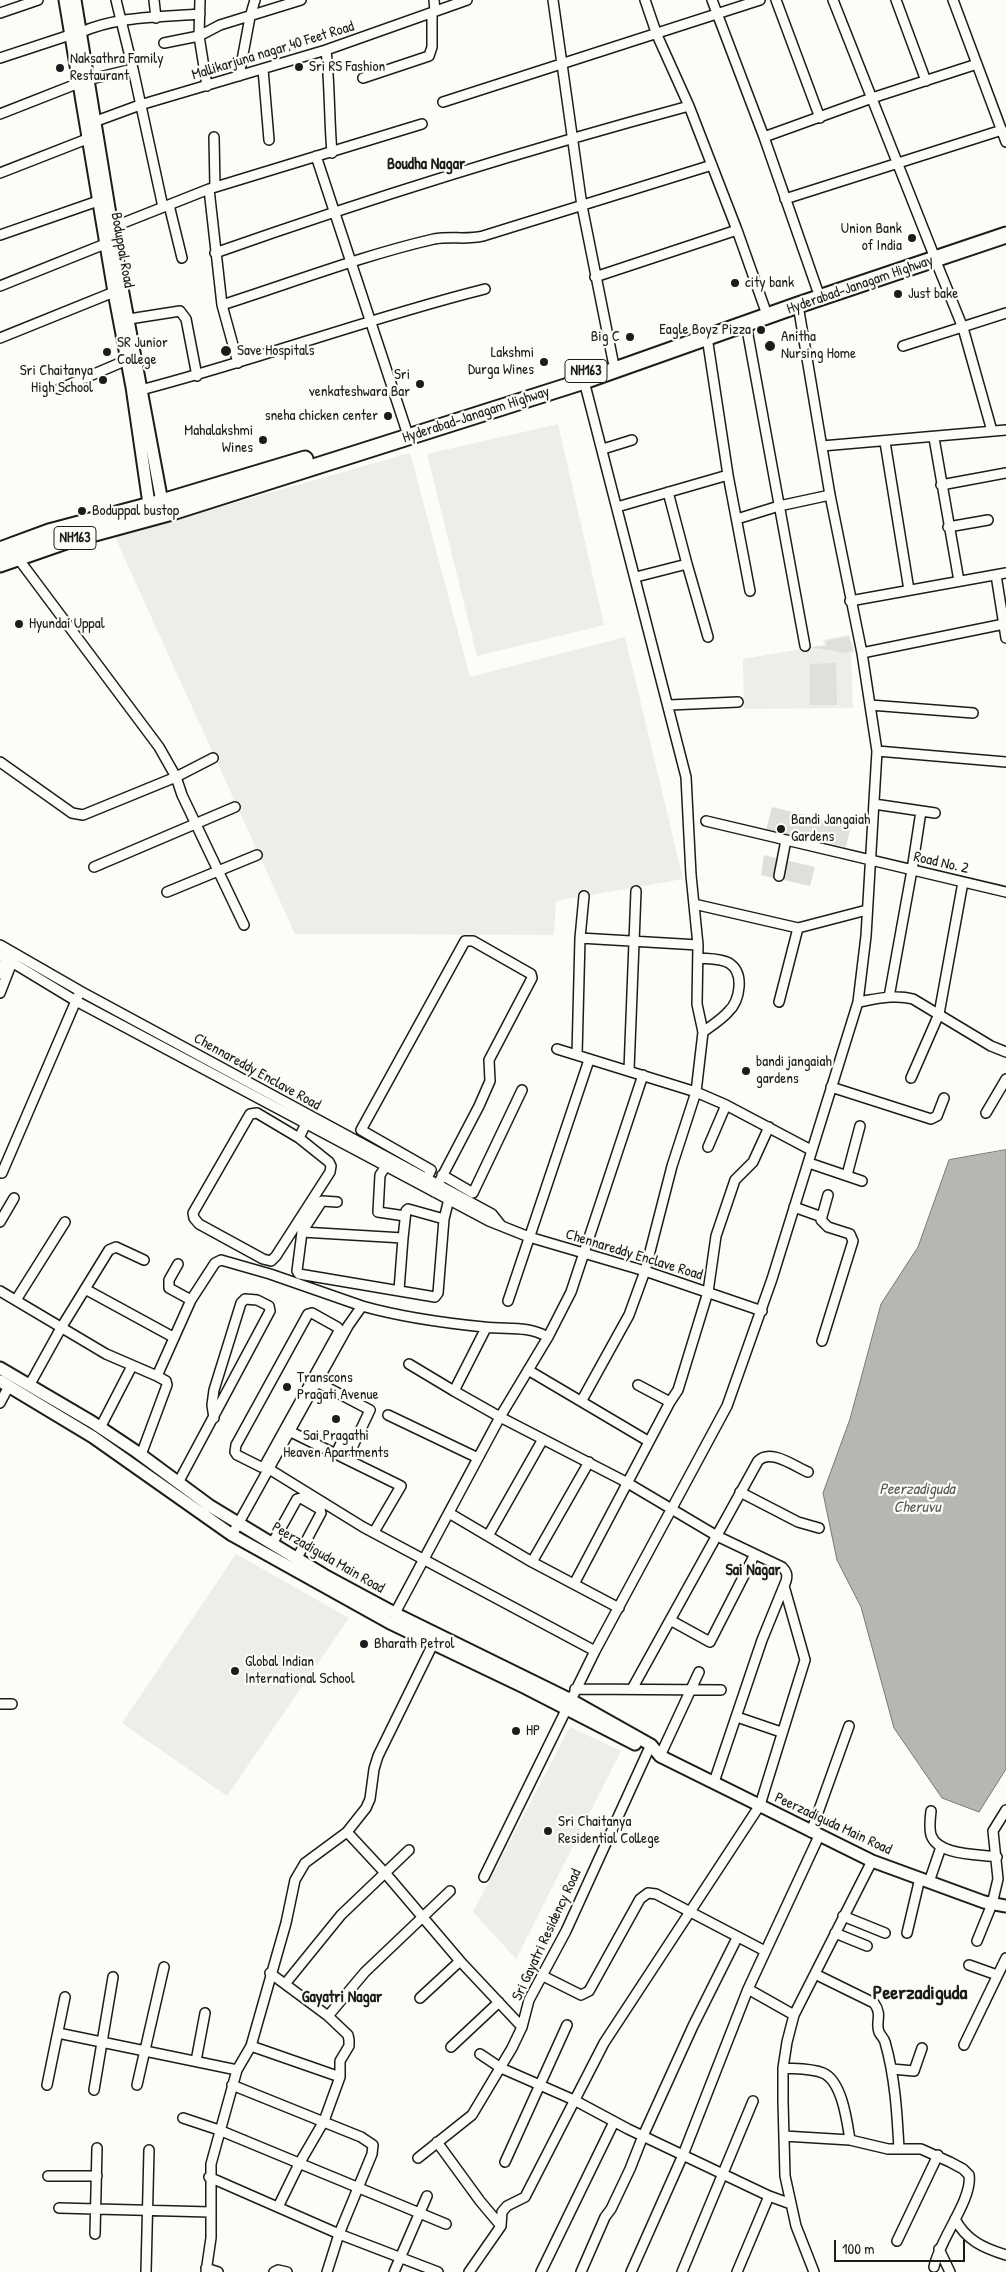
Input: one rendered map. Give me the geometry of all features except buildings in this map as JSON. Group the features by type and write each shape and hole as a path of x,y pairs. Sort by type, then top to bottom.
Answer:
{"highway":[{"name":"Hyderabad-Janagam Highway","path":"0,564 69,540 172,512 746,324 934,256 1006,227"},
{"name":"Hyderabad-Janagam Highway","path":"582,377 612,361 817,289 1006,235"},
{"name":"Hyderabad-Janagam Highway","path":"0,550 50,532 500,403"}],"street":[{"path":"0,13 38,0"},
{"name":"Boduppal Road","path":"65,0 75,34 90,123 113,227 141,390 155,503"},
{"name":"Boduppal Road","path":"75,0 75,34"},
{"path":"116,0 140,106 166,206 182,258"},
{"path":"154,0 156,18"},
{"path":"200,0 199,36 207,86"},
{"path":"239,76 250,17 256,0"},
{"path":"164,43 199,36 220,25 301,0"},
{"path":"363,78 429,56 432,47 434,0"},
{"name":"Mallikarjuna nagar,40 Feet Road","path":"90,123 326,50 467,0"},
{"path":"553,0 582,206 612,361"},
{"path":"645,0 657,35 689,106 765,308"},
{"path":"712,0 764,137 817,289"},
{"path":"443,102 657,35 717,13 760,0"},
{"path":"776,0 820,118"},
{"path":"833,0 963,328 992,431"},
{"path":"896,0 926,81"},
{"path":"953,0 1006,142"},
{"path":"0,58 75,34 95,25 200,14"},
{"path":"326,50 330,82 328,104 332,153"},
{"path":"764,137 872,98 977,64"},
{"path":"0,114 83,82 133,69"},
{"path":"263,69 269,140"},
{"path":"215,253 333,211 572,138 689,106"},
{"name":"Boduppal Road","path":"90,123 87,139 105,244 155,503"},
{"path":"113,227 212,188 316,156 332,153 422,124"},
{"path":"785,199 1002,130"},
{"path":"214,137 212,188 215,253 222,306 238,363"},
{"path":"0,173 87,139"},
{"path":"316,156 406,429"},
{"path":"222,306 351,263 433,240 449,237 477,238 712,166"},
{"path":"0,235 98,201"},
{"path":"595,277 737,230"},
{"path":"0,286 105,244"},
{"path":"141,390 197,376 369,321 485,289"},
{"path":"0,338 114,292"},
{"path":"484,1877 595,1651 727,1406 762,1311 858,1002 867,910 877,750 862,653 830,495 798,306"},
{"path":"128,319 180,311 186,319 197,376"},
{"path":"903,346 1006,313"},
{"path":"746,324 805,646"},
{"path":"707,337 728,475 750,591"},
{"path":"59,389 127,360"},
{"path":"582,377 603,449 686,777 698,945 697,1004 703,1032 696,1092 672,1166 645,1272 629,1315 582,1400"},
{"path":"822,446 934,438 1006,430"},
{"path":"934,438 948,527 959,581"},
{"path":"603,449 632,440"},
{"path":"885,442 909,590"},
{"path":"941,485 1006,473"},
{"path":"617,507 728,475"},
{"path":"668,492 708,637"},
{"path":"737,519 779,506 830,495"},
{"path":"948,527 988,520"},
{"path":"17,557 159,747 176,777 182,795 244,925"},
{"path":"636,577 687,564"},
{"path":"850,600 1006,573"},
{"path":"996,575 1006,638"},
{"path":"862,653 1004,624"},
{"path":"669,705 738,702"},
{"path":"870,705 973,713"},
{"path":"877,750 1006,762"},
{"path":"0,762 41,792 78,815 84,815 176,777 213,758"},
{"path":"874,804 936,813"},
{"path":"94,867 235,807"},
{"path":"889,997 921,811"},
{"name":"Road No. 2","path":"706,821 1006,892"},
{"path":"779,876 786,840"},
{"path":"167,892 257,855"},
{"path":"911,1078 939,1014 963,882"},
{"path":"629,1070 636,942 636,891"},
{"path":"577,1055 580,938 584,896"},
{"path":"694,904 798,928 867,910"},
{"path":"779,1002 798,928"},
{"path":"580,938 698,945"},
{"path":"424,1182 431,1170 361,1130 466,941 473,941 531,974 532,978 489,1060 490,1081 479,1106 435,1188"},
{"name":"Chennareddy Enclave Road","path":"0,945 9,956 76,1001 308,1120"},
{"path":"0,974 9,956"},
{"path":"1,990 9,956"},
{"name":"Chennareddy Enclave Road","path":"9,956 80,991 308,1120 449,1196 492,1214 500,1224 529,1237 708,1292 762,1311"},
{"path":"698,958 727,962 736,971 739,980 739,991 734,1005 703,1032"},
{"path":"2,1174 80,991"},
{"path":"858,1002 905,996 914,999 991,1046 1006,1052"},
{"path":"557,1049 696,1092 726,1105 811,1150"},
{"path":"508,1301 589,1060"},
{"path":"395,1613 500,1417 548,1337 571,1292 643,1075"},
{"path":"986,1113 1006,1079"},
{"path":"831,1087 931,1119 937,1116 944,1098"},
{"path":"442,1175 473,1193 522,1090"},
{"path":"708,1147 726,1105"},
{"path":"257,1113 299,1138 329,1162 331,1166 330,1172 281,1249 271,1261 199,1224 194,1218 193,1213 250,1114 257,1113"},
{"path":"299,1138 308,1120"},
{"path":"847,1175 860,1126"},
{"path":"574,1584 626,1482 678,1390 708,1292 716,1236 735,1180 753,1162 769,1127"},
{"name":"Chennareddy Enclave Road","path":"348,1142 386,1166 424,1182"},
{"path":"809,1163 862,1181"},
{"path":"386,1166 380,1175 378,1212 405,1216"},
{"path":"822,1341 853,1241 852,1237 846,1232 824,1224 822,1216 828,1195"},
{"path":"338,1202 322,1202 302,1232 297,1271 299,1274 437,1296 444,1219 449,1196"},
{"path":"0,1222 14,1198"},
{"path":"794,1206 822,1216"},
{"path":"399,1290 405,1216 408,1209 444,1219"},
{"path":"16,1300 65,1222"},
{"path":"302,1232 403,1238"},
{"path":"30,1384 61,1328 109,1250 112,1247 144,1260"},
{"path":"157,1376 191,1300 215,1263 221,1260 279,1277 362,1306 486,1328 535,1330 548,1337"},
{"path":"178,1264 169,1280 169,1288 191,1300"},
{"path":"85,1289 173,1337"},
{"path":"0,1291 61,1328 132,1366 166,1381 167,1385 141,1455"},
{"path":"178,1483 214,1418 270,1311 269,1306 257,1300 245,1299 241,1303 214,1390 212,1406 214,1418"},
{"path":"232,1535 265,1468 289,1432 348,1326 362,1306"},
{"path":"265,1468 338,1333 339,1329 337,1326 312,1313 308,1314 236,1446 237,1455 265,1468 374,1532 595,1651"},
{"path":"454,1391 486,1328"},
{"path":"409,1364 500,1417 590,1462 717,1536 782,1567 786,1571 788,1575 762,1640 714,1782"},
{"path":"100,1428 132,1366"},
{"name":"Peerzadiguda Main Road","path":"0,1368 30,1384 100,1428 238,1524 461,1652 571,1700 651,1745 654,1753 872,1861 992,1904 1006,1906"},
{"path":"528,1370 582,1400 648,1441"},
{"path":"317,1382 370,1410 352,1448 341,1443 336,1454"},
{"path":"0,1403 5,1383"},
{"name":"Peerzadiguda Main Road","path":"5,1383 93,1436 232,1535 383,1619 434,1644 461,1652"},
{"path":"638,1385 670,1402"},
{"path":"388,1415 478,1458"},
{"path":"289,1432 401,1486 374,1532"},
{"path":"488,1536 543,1438"},
{"path":"632,1689 758,1461 766,1455 808,1472"},
{"path":"532,1562 590,1462"},
{"path":"740,1492 798,1522 819,1528"},
{"path":"272,1544 297,1498 301,1498 319,1508 321,1513 297,1558"},
{"path":"449,1513 532,1562 618,1608"},
{"path":"670,1620 710,1642 755,1554"},
{"path":"469,2272 501,2226 502,2212 507,2206 525,2197 604,2043 760,1805 800,1680 804,1660 784,1586"},
{"path":"218,2272 206,2270 211,2238 209,2177 219,2130 232,2085 237,2070 251,2046 270,1973 286,1923 294,1880 298,1872 316,1853 347,1832 366,1808 370,1799 374,1769 378,1756 434,1644"},
{"name":"Sri Gayatri Residency Road","path":"418,2158 472,2114 501,2068 522,2027 529,2000 543,1976 654,1753 692,1689 699,1672"},
{"path":"571,1700 632,1689 721,1690"},
{"path":"0,1704 12,1704"},
{"path":"737,1717 782,1732"},
{"path":"631,2272 683,2155 748,1989 815,1834 850,1726"},
{"path":"977,1941 992,1904 998,1879 993,1831 1006,1810"},
{"path":"931,1811 931,1836 946,1850 996,1853 1006,1851"},
{"path":"347,1832 386,1874 460,1961 522,2027"},
{"path":"907,1933 924,1880 941,1847"},
{"path":"285,1984 340,1915 386,1874 409,1850"},
{"path":"815,2271 802,2246 785,2176 783,2068 794,2014 872,1861"},
{"path":"328,2016 365,1972 450,1891"},
{"path":"543,1976 581,1995 589,1991 644,1894 656,1894 765,1951"},
{"path":"843,1916 885,1933"},
{"path":"835,1933 867,1946"},
{"path":"581,2272 605,2217 611,2209 630,2170 643,2136 693,2026 737,1938"},
{"path":"964,2044 1006,1958"},
{"path":"420,1998 460,1961"},
{"path":"969,1965 997,1975"},
{"path":"137,2085 164,1967"},
{"path":"270,1973 328,2016 348,2035 350,2040 349,2046 340,2061 340,2077 324,2121 299,2164 278,2207"},
{"path":"815,1974 874,2003 880,2015 878,2031 885,2041 892,2069 899,2149"},
{"path":"94,2090 113,1977"},
{"path":"748,1989 794,2014"},
{"path":"47,2085 65,1997"},
{"path":"452,2047 499,2002"},
{"path":"196,2061 205,2013"},
{"path":"505,2162 567,2025"},
{"path":"58,2033 101,2040 237,2070"},
{"path":"251,2046 340,2077"},
{"path":"892,2069 914,2071 922,2048"},
{"path":"480,2054 501,2068 574,2100 614,2122 769,2196 791,2204"},
{"path":"783,2068 815,2070 824,2073 834,2081 847,2113 850,2140"},
{"path":"232,2085 324,2121 373,2145 372,2154 339,2234 326,2272"},
{"path":"682,2272 753,2101"},
{"path":"183,2118 219,2130 446,2224"},
{"path":"541,2272 614,2122"},
{"path":"784,2136 850,2140 888,2149 921,2149 938,2155 963,2169 969,2175 968,2190 939,2249 934,2267"},
{"path":"437,2142 480,2201 501,2226"},
{"path":"95,2234 98,2148"},
{"path":"146,2272 148,2150"},
{"path":"898,2241 938,2155"},
{"path":"48,2176 96,2176"},
{"path":"209,2177 339,2234 438,2272"},
{"path":"394,2272 402,2257 426,2196"},
{"path":"737,2272 769,2196"},
{"path":"59,2208 210,2212"},
{"path":"954,2219 961,2231 970,2240 1006,2255"},
{"path":"939,2249 950,2272"},
{"path":"274,2272 278,2270 287,2272"}],"shaded area":[{"path":"558,424 604,625 477,656 427,454"},
{"path":"410,453 470,677 625,637 683,879 556,901 554,935 295,934 115,537"},
{"path":"849,635 855,651 851,654 853,708 744,709 743,659 824,645 823,640"},
{"path":"849,636 853,651 846,653 809,647 826,646 826,641"},
{"path":"836,663 837,705 810,705 810,664"},
{"path":"772,807 851,826 846,847 766,830"},
{"path":"764,855 815,867 810,886 761,875"},
{"name":"Global Indian International School","path":"236,1554 349,1618 227,1796 122,1723"},
{"name":"Sri Chaitanya Residential College","path":"570,1727 621,1751 516,1959 473,1912"}],"water":[{"name":"Peerzadiguda Cheruvu","path":"1006,1150 1006,1769 979,1812 942,1798 894,1728 861,1607 837,1560 823,1493 850,1419 881,1304 918,1247 949,1160"}],"place":[{"name":"Sri RS Fashion","path":"299,67"},
{"name":"Naksathra Family Restaurant","path":"60,68"},
{"name":"Union Bank of India","path":"912,238"},
{"name":"city bank","path":"735,283"},
{"name":"Just bake","path":"898,294"},
{"name":"Eagle Boyz Pizza","path":"761,330"},
{"name":"Big C","path":"630,337"},
{"name":"Anitha Nursing Home","path":"770,346"},
{"name":"Save Hospitals","path":"226,351"},
{"name":"SR Junior College","path":"107,352"},
{"name":"Lakshmi Durga Wines","path":"544,362"},
{"name":"Sri Chaitanya High School","path":"103,380"},
{"name":"Sri venkateshwara Bar","path":"420,384"},
{"name":"sneha chicken center","path":"388,416"},
{"name":"Mahalakshmi Wines","path":"263,440"},
{"name":"Boduppal bustop","path":"82,511"},
{"name":"Hyundai Uppal","path":"19,624"},
{"name":"Bandi Jangaiah Gardens","path":"781,829"},
{"name":"bandi jangaiah gardens","path":"746,1071"},
{"name":"Transcons Pragati Avenue","path":"287,1387"},
{"name":"Sai Pragathi Heaven Apartments","path":"336,1419"},
{"name":"Bharath Petrol","path":"364,1644"},
{"name":"Global Indian International School","path":"235,1671"},
{"name":"HP","path":"516,1731"},
{"name":"Sri Chaitanya Residential College","path":"548,1831"}],"district":[{"name":"Boudha Nagar","path":"426,165"},
{"name":"Sai Nagar","path":"753,1571"},
{"name":"Peerzadiguda","path":"920,1994"},
{"name":"Gayatri Nagar","path":"342,1998"}]}
